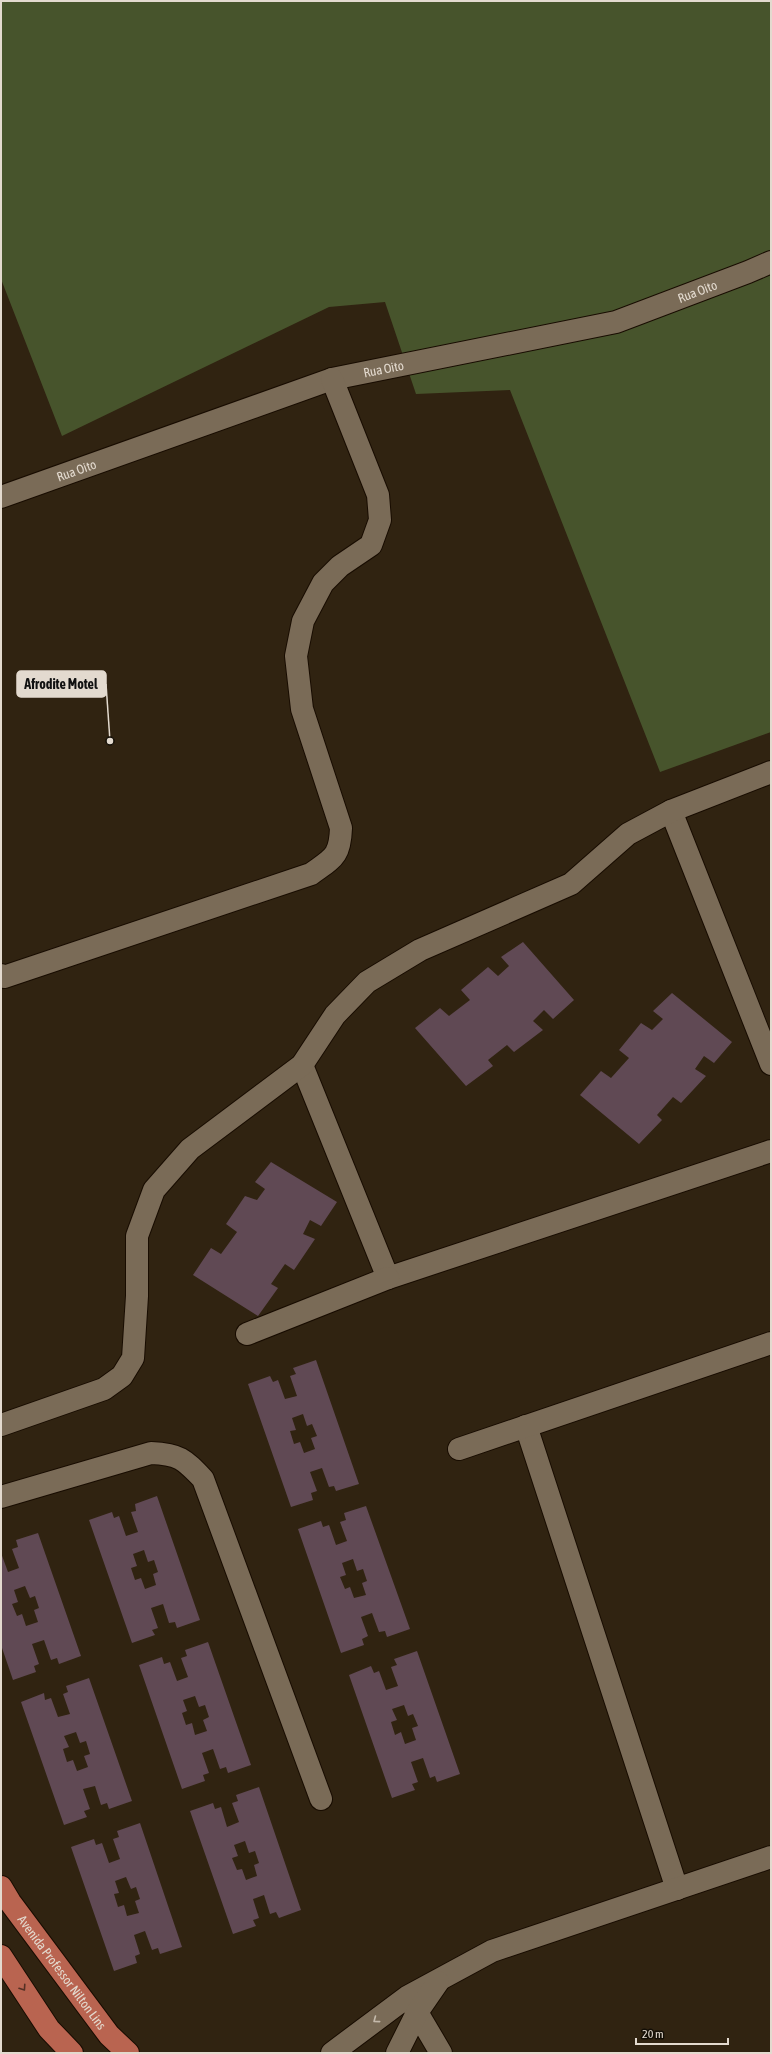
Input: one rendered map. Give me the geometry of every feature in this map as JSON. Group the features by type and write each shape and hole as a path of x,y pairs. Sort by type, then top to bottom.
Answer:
{"main road":[{"name":"Avenida Professor Nilton Lins","path":"4,1899 109,2035 128,2053"},
{"path":"1,1956 49,2029 72,2053"}],"street":[{"name":"Rua Oito","path":"1,497 332,380 616,322 771,262"},
{"path":"1,975 4,976 311,874 335,856 341,845 341,828 302,709 296,656 303,621 324,583 340,566 371,546 380,520 378,495 332,380"},
{"path":"1,1425 104,1390 122,1376 133,1358 137,1296 138,1236 154,1190 190,1149 302,1065 336,1015 367,982 420,950 571,884 628,834 672,811 771,772"},
{"path":"672,811 771,1064"},
{"path":"302,1065 388,1278"},
{"path":"247,1334 388,1278 771,1151"},
{"path":"459,1449 771,1343"},
{"path":"526,1426 677,1889"},
{"path":"1,1497 150,1453 171,1454 188,1463 202,1479 320,1799"},
{"path":"332,2053 412,2004 442,1976 492,1951 771,1857"},
{"path":"397,2053 412,2004"},
{"path":"412,2004 441,2053"}],"green space":[{"path":"1,1 771,1 771,732 660,772 510,390 416,394 385,302 329,307 62,436 1,279"}],"building":[{"path":"523,942 574,1000 553,1019 544,1010 533,1021 543,1030 514,1052 507,1045 488,1060 493,1066 466,1086 415,1028 440,1008 449,1016 470,1000 461,990 488,967 498,976 509,966 501,957"},
{"path":"672,993 732,1042 714,1063 704,1056 695,1069 706,1076 681,1103 673,1097 657,1115 662,1120 639,1144 580,1095 601,1071 611,1078 629,1058 619,1050 641,1023 652,1030 663,1019 653,1011"},
{"path":"271,1162 337,1202 321,1226 310,1220 303,1234 315,1239 294,1270 285,1264 271,1284 278,1288 258,1316 193,1275 211,1248 221,1254 237,1232 226,1224 245,1196 257,1200 265,1189 255,1182"},
{"path":"316,1360 359,1484 336,1491 334,1486 329,1487 322,1468 310,1472 317,1491 311,1493 313,1500 291,1507 248,1384 270,1376 273,1382 278,1380 285,1399 297,1396 290,1376 296,1374 293,1368","holes":["303,1414 307,1426 312,1424 317,1436 311,1438 315,1449 304,1453 300,1442 294,1444 290,1431 296,1430 292,1418"]},
{"path":"157,1496 200,1620 177,1628 175,1622 169,1623 163,1604 151,1608 158,1628 152,1630 155,1635 132,1643 89,1520 112,1512 114,1518 119,1516 126,1536 138,1532 131,1512 136,1511 135,1504","holes":["144,1550 148,1562 154,1560 158,1572 153,1574 156,1585 145,1589 141,1578 135,1580 131,1568 137,1566 133,1554"]},
{"path":"366,1506 410,1629 387,1637 385,1631 379,1632 372,1613 361,1617 368,1636 362,1639 364,1645 341,1653 298,1529 321,1521 323,1527 329,1525 336,1545 347,1541 340,1522 346,1520 344,1513","holes":["353,1559 357,1571 363,1569 367,1581 362,1583 366,1595 354,1598 350,1587 345,1589 340,1577 346,1575 342,1563"]},
{"path":"38,1533 81,1656 59,1664 57,1658 51,1660 44,1640 32,1644 39,1664 34,1666 36,1672 13,1680 1,1645 1,1553 8,1572 19,1568 12,1549 18,1547 16,1540","holes":["25,1586 30,1598 35,1596 39,1608 34,1610 38,1622 26,1626 22,1614 17,1616 12,1604 18,1602 14,1590"]},
{"path":"208,1642 251,1765 228,1773 226,1767 220,1769 213,1749 202,1753 209,1773 203,1775 205,1781 182,1789 139,1665 162,1657 164,1664 170,1662 177,1681 188,1677 181,1658 187,1656 185,1650","holes":["195,1696 199,1707 205,1705 209,1717 203,1720 207,1731 195,1735 192,1723 186,1725 182,1713 187,1711 183,1700"]},
{"path":"417,1651 460,1774 437,1782 435,1776 430,1778 423,1758 411,1762 418,1782 412,1784 415,1790 392,1798 349,1675 371,1666 374,1673 379,1671 386,1690 398,1686 391,1667 397,1665 394,1659","holes":["404,1705 408,1716 413,1714 418,1726 412,1728 416,1740 405,1744 401,1732 395,1735 391,1722 397,1720 392,1709"]},
{"path":"89,1678 132,1801 109,1809 107,1803 101,1805 95,1786 83,1789 90,1809 84,1811 87,1817 64,1825 21,1702 44,1693 45,1700 51,1698 58,1717 70,1714 63,1694 68,1692 66,1686","holes":["76,1732 80,1743 86,1741 90,1754 84,1756 88,1767 77,1771 73,1760 67,1762 63,1749 69,1747 64,1736"]},
{"path":"259,1787 301,1910 279,1918 276,1912 270,1914 264,1895 253,1899 259,1918 253,1920 256,1926 233,1934 190,1811 213,1803 215,1809 221,1807 227,1827 239,1822 232,1803 238,1801 236,1795","holes":["245,1841 249,1853 255,1851 259,1863 254,1865 257,1876 246,1880 242,1869 237,1870 232,1858 238,1856 234,1845"]},
{"path":"140,1823 182,1947 160,1954 158,1948 152,1950 145,1931 134,1935 140,1954 135,1956 137,1963 114,1971 71,1847 94,1839 96,1845 102,1843 109,1863 120,1859 113,1839 119,1837 117,1831","holes":["126,1877 131,1889 136,1887 140,1899 135,1901 139,1913 127,1916 124,1905 118,1907 114,1894 119,1893 115,1881"]}],"place":[{"name":"Afrodite Motel","path":"110,741"}]}
